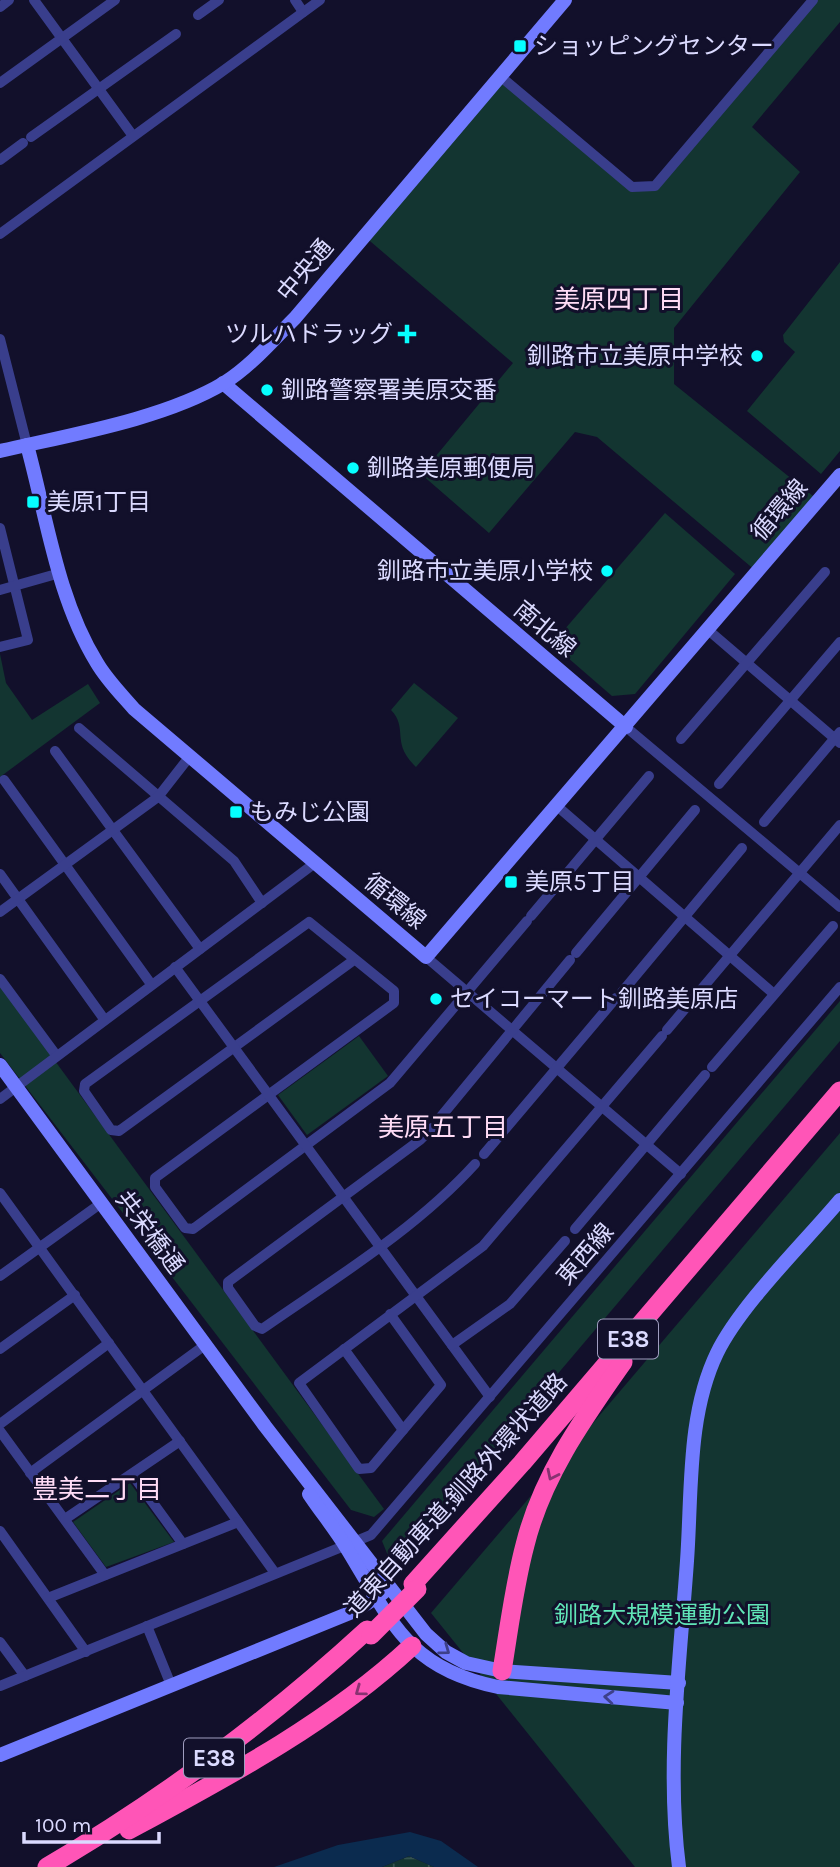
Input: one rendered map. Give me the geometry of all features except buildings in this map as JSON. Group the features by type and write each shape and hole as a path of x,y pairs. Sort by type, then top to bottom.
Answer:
{"highway":[{"name":"道東自動車道;釧路外環状道路","path":"415,1587 840,1090"},
{"name":"道東自動車道;釧路外環状道路","path":"69,1863 233,1751 369,1632 415,1587 488,1514 840,1102"},
{"path":"500,1679 525,1544 547,1483 581,1422 642,1336"},
{"name":"道東自動車道;釧路外環状道路","path":"47,1867 127,1819 229,1747 369,1632"},
{"path":"69,1863 311,1727 374,1681 419,1640"}],"street":[{"path":"0,7 9,0"},
{"path":"34,0 133,136"},
{"path":"0,83 115,0"},
{"path":"198,15 219,0"},
{"path":"295,0 303,12"},
{"path":"0,234 320,0"},
{"name":"中央通","path":"0,451 163,410 223,383 251,363 295,318 565,0"},
{"path":"500,76 632,187 655,186 813,0"},
{"path":"0,160 176,34"},
{"path":"0,339 2,357 27,445"},
{"name":"南北線","path":"223,383 840,907"},
{"name":"循環線","path":"27,445 74,620 98,666 134,709 426,957 840,475"},
{"path":"0,528 29,640 0,647"},
{"path":"681,739 825,572"},
{"path":"0,590 60,573"},
{"path":"707,629 838,738 764,822"},
{"path":"719,784 840,642"},
{"path":"79,728 233,861 262,903"},
{"path":"55,751 201,949"},
{"path":"0,912 158,797 190,757"},
{"path":"354,960 119,1131 111,1130 84,1091 85,1084 309,922 394,991 394,1003 155,1178 155,1187 185,1228 193,1229 390,1083 649,776"},
{"path":"4,780 151,984"},
{"path":"556,806 774,994"},
{"path":"475,1164 448,1194 262,1329 255,1326 228,1288 228,1282 420,1140 436,1124 511,1029 695,810"},
{"path":"390,1314 441,1385 371,1468 359,1469 299,1383 415,1295 483,1246 840,825"},
{"path":"484,1154 742,848"},
{"path":"0,1099 15,1085 315,863"},
{"path":"0,874 104,1019"},
{"path":"575,1229 833,926"},
{"path":"426,957 681,1174"},
{"path":"175,967 490,1397"},
{"path":"0,979 56,1055"},
{"name":"東西線","path":"0,1686 371,1535 840,987"},
{"name":"共栄橋通","path":"0,1065 265,1426 292,1471 350,1543"},
{"path":"0,1194 275,1573"},
{"path":"679,1867 673,1796 677,1703 696,1444 704,1384 719,1350 743,1314 840,1200"},
{"path":"0,1276 100,1204"},
{"path":"453,1345 510,1304 565,1241"},
{"path":"0,1349 75,1295"},
{"path":"0,1424 109,1343"},
{"path":"30,1473 205,1345"},
{"path":"344,1349 402,1430"},
{"path":"0,1432 104,1575"},
{"path":"65,1519 180,1441"},
{"path":"132,1474 183,1544"},
{"path":"48,1598 238,1522"},
{"path":"0,1531 86,1651"},
{"path":"350,1543 389,1587 419,1640 442,1669 470,1681 531,1673 679,1683"},
{"path":"350,1543 377,1600 397,1631 419,1640"},
{"path":"0,1755 377,1600 389,1587"},
{"path":"148,1626 171,1685"},
{"path":"0,1642 25,1676"},
{"path":"530,1690 531,1673"},
{"path":"582,1695 583,1677"},
{"path":"500,1679 530,1690 677,1703"}],"green space":[{"path":"813,0 840,0 840,22 752,127 800,172 674,328 674,384 818,500 756,571 597,437 575,432 489,533 421,474 513,363 364,236 500,76 632,187 655,186"},
{"path":"840,262 840,451 821,474 747,411 795,352 784,342 783,335"},
{"path":"665,513 735,574 635,694 612,696 552,644"},
{"path":"0,654 6,683 32,720 88,684 100,703 0,777"},
{"path":"414,683 458,718 416,767 404,750 399,723 391,710"},
{"path":"0,986 384,1509 374,1517 351,1510 0,1053"},
{"path":"840,1001 840,1041 393,1568 382,1541"},
{"path":"359,1036 388,1076 307,1135 278,1095"},
{"name":"釧路大規模運動公園","path":"840,1133 840,1867 635,1867 431,1613"},
{"path":"130,1483 174,1542 106,1567 73,1522"},
{"path":"409,1856 434,1867 382,1867"}],"water":[{"path":"410,1832 441,1841 478,1867 434,1867 409,1856 382,1867 274,1867 338,1845"}],"place":[{"name":"ショッピングセンター","path":"520,46"},
{"name":"ツルハドラッグ","path":"407,334"},
{"name":"釧路市立美原中学校","path":"757,356"},
{"name":"釧路警察署美原交番","path":"267,390"},
{"name":"釧路美原郵便局","path":"353,468"},
{"name":"美原1丁目","path":"33,502"},
{"name":"釧路市立美原小学校","path":"607,571"},
{"name":"もみじ公園","path":"236,812"},
{"name":"美原5丁目","path":"511,882"},
{"name":"セイコーマート釧路美原店","path":"436,999"}],"district":[{"name":"美原四丁目","path":"619,299"},
{"name":"美原五丁目","path":"443,1127"},
{"name":"豊美二丁目","path":"97,1489"}]}
